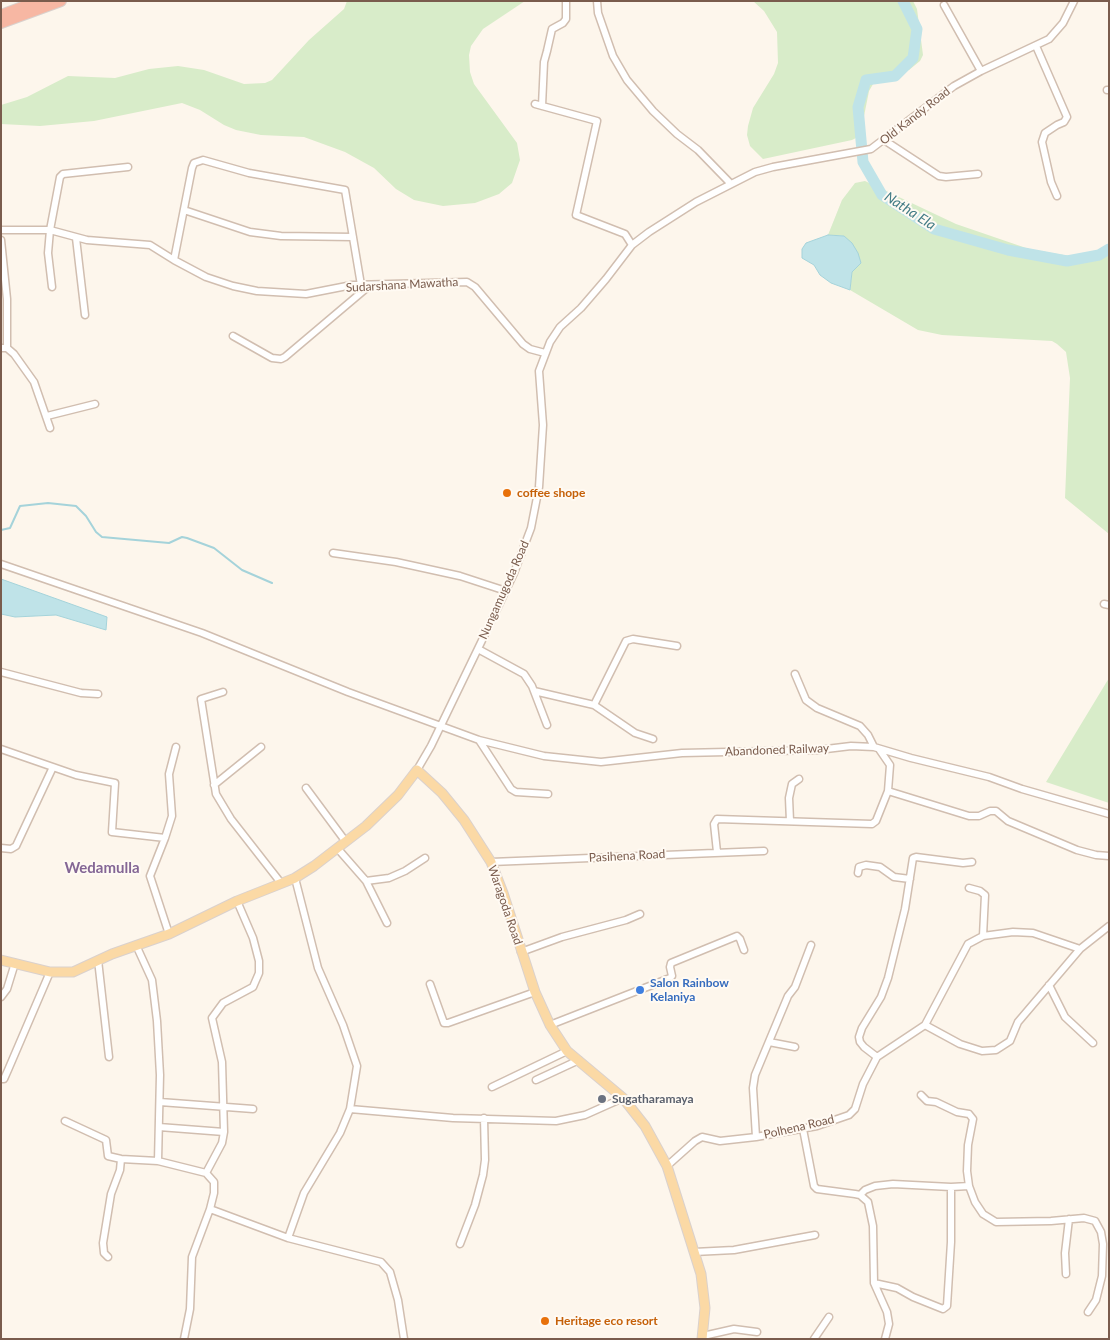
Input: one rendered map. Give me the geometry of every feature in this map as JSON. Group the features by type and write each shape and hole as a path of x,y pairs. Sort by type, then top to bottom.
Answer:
{"highway":[{"path":"1,15 38,1"},
{"path":"1,23 61,1"}],"main road":[{"path":"1,960 50,972 73,972 98,960 169,934 237,901 295,878 338,849 366,826 398,794 417,770"},
{"name":"Waragoda Road","path":"417,770 442,794 464,820 490,862 503,893 535,992 550,1025 567,1051 623,1098 645,1126 667,1166 701,1274 705,1308 702,1337"}],"street":[{"path":"566,1 566,20 552,29 544,62 538,105 597,121 576,215 625,234 632,245"},
{"path":"597,1 598,13 613,56 627,80 653,111 677,134 698,150 731,184"},
{"name":"Old Kandy Road","path":"731,184 755,172 773,167 852,154 870,149 941,95 981,71 1048,39 1063,23 1074,1"},
{"path":"944,5 981,71"},
{"path":"1036,46 1067,117 1064,122 1050,128 1045,133 1042,142 1051,182 1058,196"},
{"path":"884,140 939,176 978,174"},
{"path":"174,260 192,168 194,163 203,160 249,173 345,190 361,285"},
{"path":"52,287 48,253 50,230 59,181 63,174 128,167"},
{"name":"Nungamugoda Road","path":"417,770 442,725 506,591 531,528 538,487 543,425 539,372 550,342 560,327 581,308 606,279 632,245 696,202 731,184"},
{"path":"184,210 250,232 281,236 353,237"},
{"name":"Sudarshana Mawatha","path":"1,230 50,230 76,238 150,245 206,276 256,292 306,294 361,285 467,282 475,287 523,344 530,349 545,353"},
{"path":"76,238 85,315"},
{"path":"1,240 7,299 4,348 14,354 34,382 50,428"},
{"path":"233,336 272,358 286,356 369,286"},
{"path":"47,416 95,404"},
{"path":"333,553 396,562 460,576 506,591"},
{"name":"Abandoned Railway","path":"1,564 202,633 348,692 479,740 544,756 601,762 682,753 818,750 851,746 877,748 989,777 1022,789 1109,814"},
{"path":"594,705 626,641 633,639 677,646"},
{"path":"478,649 524,674 534,691 547,725"},
{"path":"1,672 81,693 98,694"},
{"path":"717,852 714,824 716,819 872,824 876,821 888,791 890,765 860,726 818,708 806,700 795,674"},
{"path":"534,691 594,705 635,733 653,739"},
{"path":"223,692 201,699 216,794 231,819 281,883"},
{"path":"479,740 511,789 516,792 548,794"},
{"path":"169,934 150,876 172,816 169,774 176,747"},
{"path":"214,785 261,747"},
{"path":"2,751 76,775 115,783 112,832 165,838"},
{"path":"1,848 11,849 16,846 53,767"},
{"path":"790,820 789,798 792,784 799,779"},
{"path":"306,788 346,842"},
{"path":"888,791 969,816 979,816 990,811 996,811 1008,821 1076,850 1109,856"},
{"path":"338,849 366,881 387,922"},
{"name":"Pasihena Road","path":"490,862 764,851"},
{"path":"877,1057 864,1047 860,1042 859,1036 881,997 888,978 905,909 914,857 963,863 972,862"},
{"path":"366,881 389,878 405,871 425,858"},
{"path":"858,874 859,867 866,865 880,868 894,877 910,879"},
{"path":"288,1238 304,1193 340,1133 350,1109 357,1066 343,1025 318,968 295,878"},
{"path":"969,888 980,891 985,895 983,936 1014,932 1033,933 1080,949"},
{"path":"206,1173 222,1143 224,1132 222,1062 212,1018 223,1003 253,987 259,973 259,961 254,938 237,901"},
{"path":"521,952 562,937 626,920 640,914"},
{"path":"925,1025 960,1044 982,1051 996,1050 1010,1041 1018,1022 1080,949 1109,926"},
{"path":"550,1025 670,978 672,976 671,963 737,936 740,938 744,950"},
{"name":"Polhena Road","path":"667,1166 702,1137 720,1142 756,1137 803,1129 849,1115 855,1109 863,1084 877,1057 925,1025 968,944 983,936"},
{"path":"136,945 152,980 157,1022 160,1102 158,1161"},
{"path":"756,1137 753,1088 755,1075 788,996 795,987 810,945"},
{"path":"98,960 110,1057"},
{"path":"1,998 7,989 15,964"},
{"path":"1,1080 8,1070 50,972"},
{"path":"430,984 444,1023 448,1024 535,992"},
{"path":"1049,985 1065,1017 1093,1043"},
{"path":"769,1042 795,1047"},
{"path":"492,1087 567,1051"},
{"path":"536,1080 579,1060"},
{"path":"921,1095 927,1101 936,1102 957,1112 969,1114 973,1118 968,1152 969,1186 975,1202 983,1214 996,1222 1084,1218 1095,1221 1101,1232 1103,1244 1102,1276 1096,1300 1088,1312"},
{"path":"350,1109 389,1114 556,1121 585,1115 623,1098"},
{"path":"160,1102 253,1109"},
{"path":"460,1244 475,1205 483,1175 485,1160 484,1118"},
{"path":"65,1121 106,1140 108,1156 121,1159 158,1161 206,1173 214,1182 214,1193 210,1209 192,1257 190,1309 184,1339"},
{"path":"159,1127 224,1132"},
{"path":"803,1129 814,1186 817,1189 860,1195 868,1202 873,1226 874,1283 887,1312 888,1324 885,1339"},
{"path":"108,1257 104,1253 103,1243 121,1159"},
{"path":"860,1195 865,1190 875,1186 893,1184 969,1186"},
{"path":"874,1283 897,1288 912,1297 943,1309 947,1306 951,1187"},
{"path":"210,1209 288,1238 380,1262 390,1272 398,1300 404,1339"},
{"path":"1066,1274 1065,1253 1069,1219"},
{"path":"694,1252 734,1250 815,1235"},
{"path":"814,1339 829,1317"},
{"path":"702,1337 734,1329 757,1332"}],"green space":[{"path":"347,1 525,1 483,29 471,46 469,55 470,72 474,84 517,143 520,160 512,183 499,194 475,203 443,206 414,200 396,189 374,168 345,152 304,137 261,135 236,130 200,110 182,103 94,121 40,126 1,124 1,105 27,97 68,76 115,78 149,69 178,66 204,70 244,84 265,83 272,80 309,40 344,9"},
{"path":"753,1 913,1 917,9 923,55 920,61 909,70 888,74 876,79 869,91 860,136 852,140 763,159 750,146 747,135 753,108 774,74 778,63 777,32 764,11"},
{"path":"865,181 956,224 1029,249 1075,257 1099,255 1109,249 1109,534 1065,498 1070,378 1066,352 1052,341 942,335 918,330 850,290 852,272 855,269 844,236 828,235 842,200 855,183"},
{"path":"1109,678 1109,803 1046,782"}],"water":[{"path":"828,235 844,236 852,243 858,253 861,263 852,272 850,290 831,283 820,275 814,265 802,258 802,249 806,243"},
{"path":"1,579 107,617 106,630 56,615 15,617 1,614"}],"waterway":[{"name":"Natha Ela","path":"903,1 917,29 913,58 895,76 866,80 858,107 863,162 882,195 934,229 1008,250 1067,261 1099,255 1109,249"},
{"path":"1,530 10,528 20,506 48,503 76,506 102,537 169,543 182,537 187,538 214,548 242,570 272,583"}],"place":[{"name":"coffee shope","path":"507,493"},
{"name":"Salon Rainbow Kelaniya","path":"640,990"},
{"name":"Sugatharamaya","path":"602,1099"},
{"name":"Heritage eco resort","path":"545,1321"}],"district":[{"name":"Wedamulla","path":"102,868"}]}
